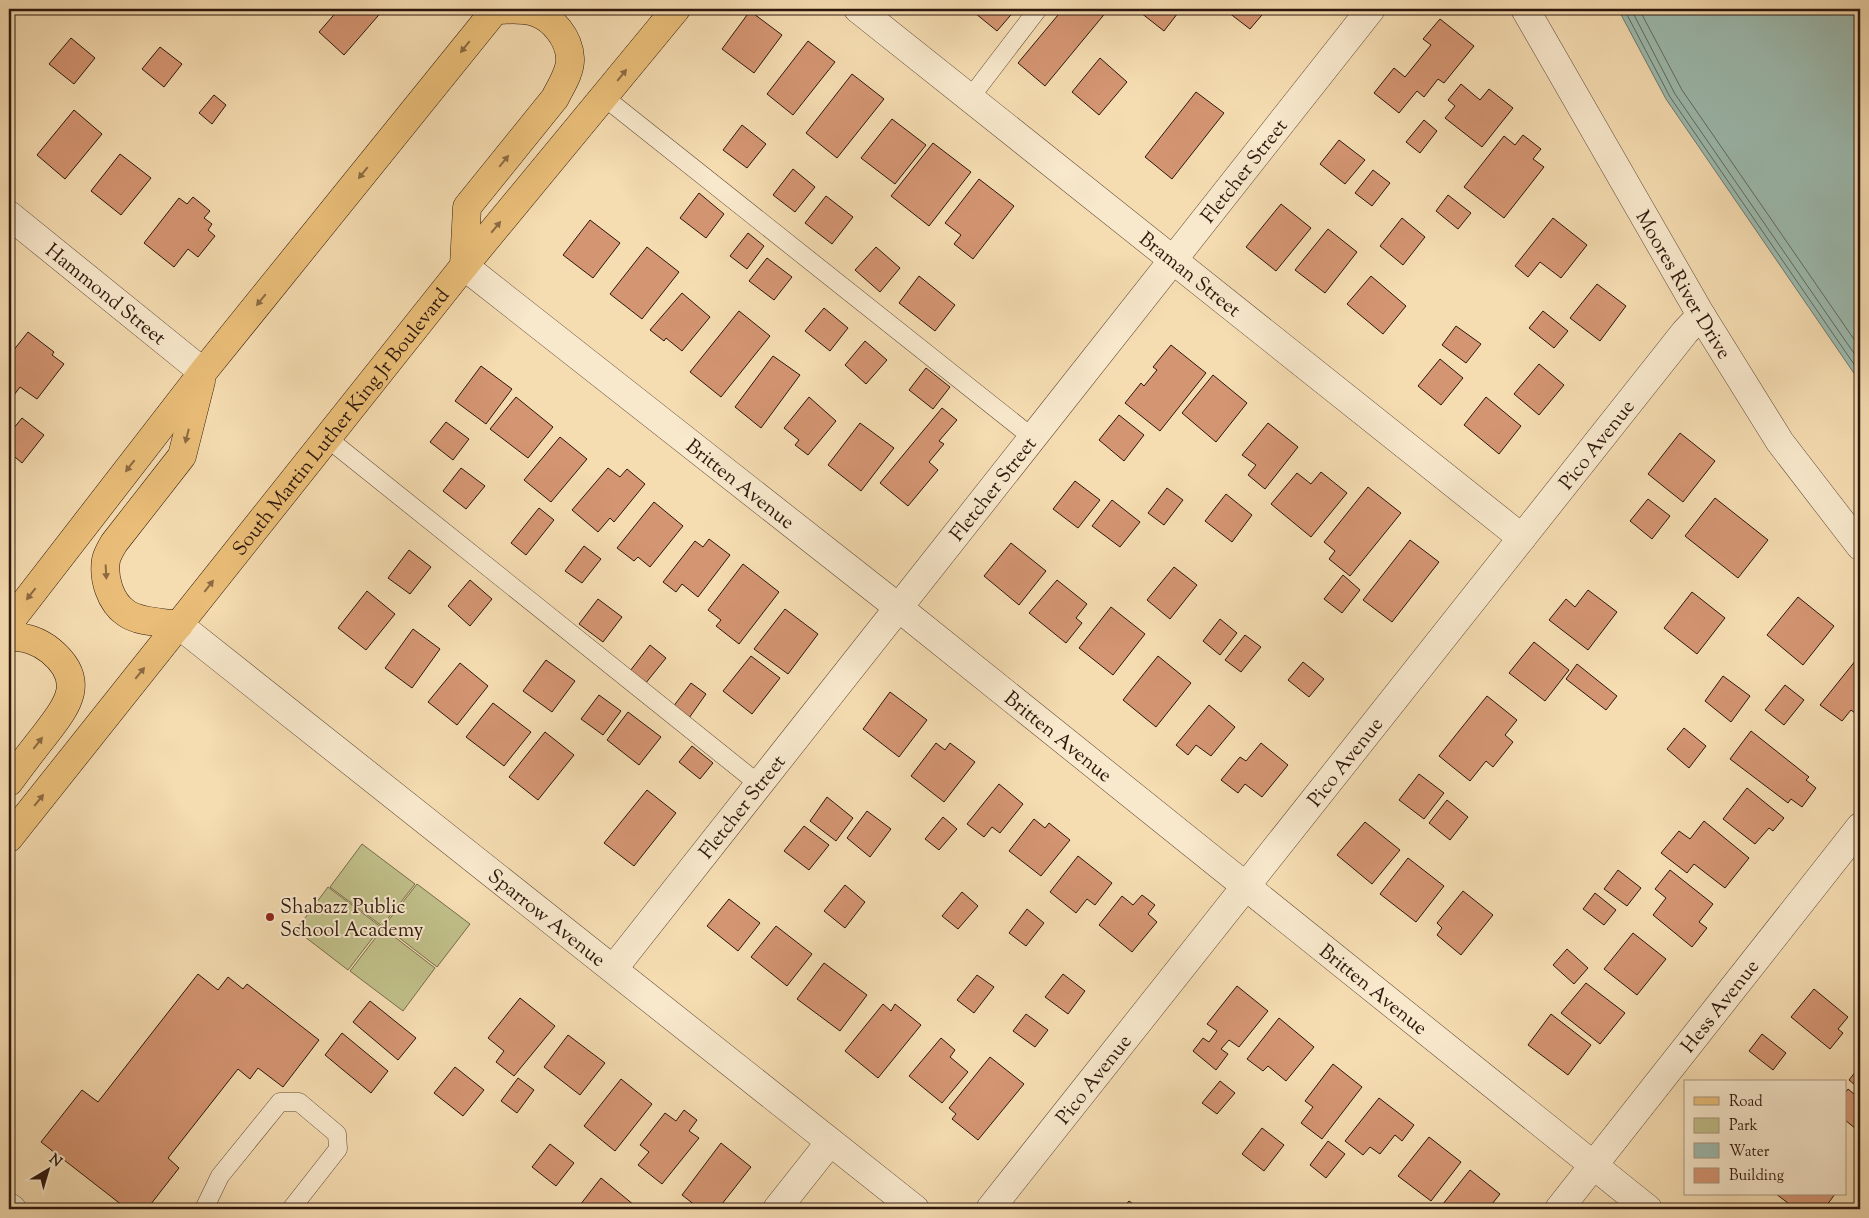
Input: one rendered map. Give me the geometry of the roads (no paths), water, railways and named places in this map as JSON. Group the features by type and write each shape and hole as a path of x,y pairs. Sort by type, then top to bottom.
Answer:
{"main road":[{"path":"9,623 203,372 494,9 517,9 534,12 551,22 566,39 570,59 565,79 555,98 467,207 464,266"},
{"name":"South Martin Luther King Jr Boulevard","path":"9,838 464,266 676,9"},
{"path":"179,624 143,620 126,613 113,598 106,578 106,559 114,543 182,456 203,372"},
{"path":"9,638 28,639 43,644 56,655 68,670 71,685 67,706 9,782"}],"street":[{"name":"Braman Street","path":"858,9 1522,538"},
{"name":"Fletcher Street","path":"614,968 1371,9"},
{"name":"Moores River Drive","path":"1525,9 1701,315 1780,442 1860,546"},
{"name":"Hammond Street","path":"9,215 203,372"},
{"name":"Britten Avenue","path":"464,266 899,608 1648,1209"},
{"name":"Pico Avenue","path":"990,1209 1685,332 1701,315"},
{"name":"Sparrow Avenue","path":"179,624 915,1209"},
{"name":"Hess Avenue","path":"1559,1209 1860,827"},
{"path":"777,1209 830,1142"}],"lane":[{"path":"970,98 1038,9"},
{"path":"604,97 1033,438"},
{"path":"327,438 760,785"},
{"path":"204,1209 220,1176 280,1102 299,1102 337,1134 338,1149 292,1209"}],"water":[{"path":"1618,9 1860,9 1860,382 1666,99"}],"place":[{"name":"Shabazz Public School Academy","path":"270,917"}]}
